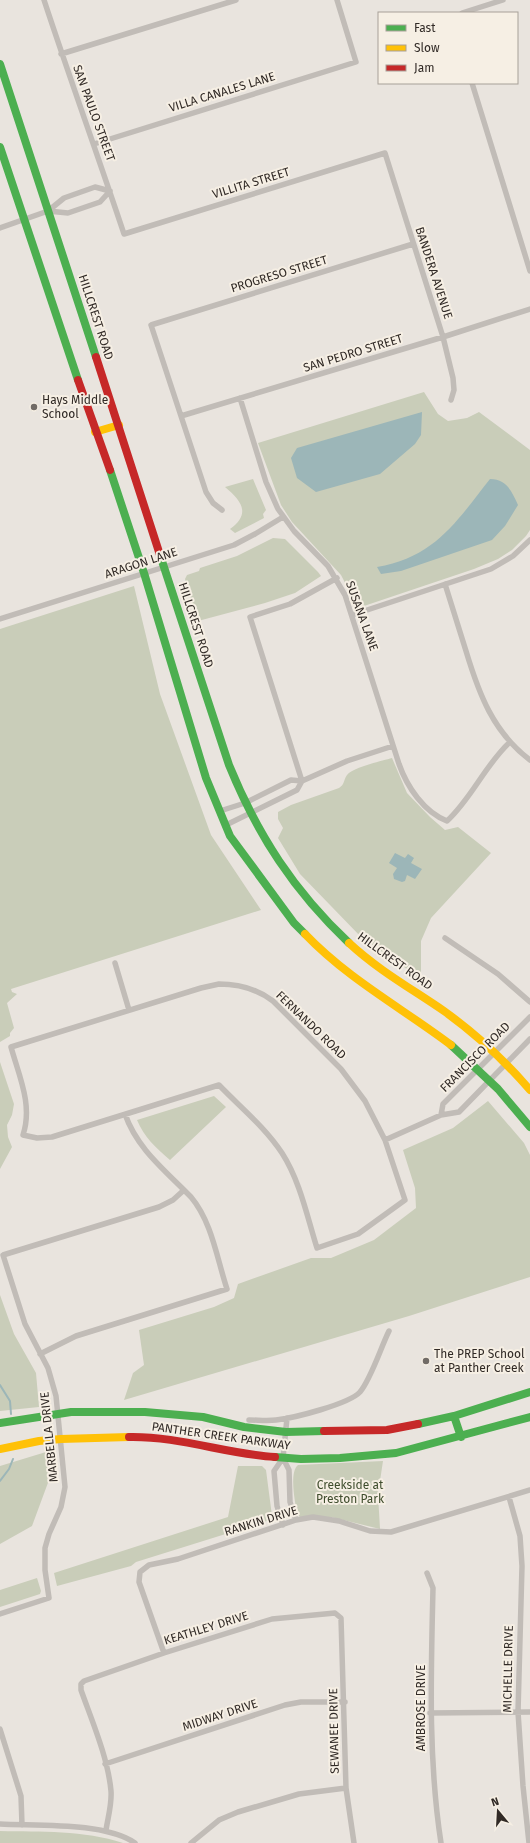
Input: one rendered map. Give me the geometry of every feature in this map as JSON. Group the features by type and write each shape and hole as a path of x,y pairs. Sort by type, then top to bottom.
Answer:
{"street":[{"name":"SAN PAULO STREET","path":"44,0 124,234"},
{"path":"62,54 236,0"},
{"name":"VILLA CANALES LANE","path":"94,144 356,62 337,0"},
{"path":"465,12 503,0"},
{"name":"HILLCREST ROAD","path":"0,64 229,765 249,814 287,876 309,904 334,930 374,964 459,1022 495,1053 530,1090"},
{"path":"472,84 530,271"},
{"path":"0,147 95,432 104,453 144,573 202,765 230,836 294,923 321,952 359,982 442,1038 490,1080 530,1127"},
{"name":"VILLITA STREET","path":"124,234 385,153"},
{"name":"BANDERA AVENUE","path":"385,153 443,337 453,378 454,390 451,400"},
{"path":"0,228 48,211 64,198 95,187 110,191 100,202 68,213 48,211"},
{"name":"PROGRESO STREET","path":"181,416 151,326 413,244"},
{"name":"SAN PEDRO STREET","path":"181,416 443,337 530,309"},
{"name":"SUSANA LANE","path":"240,398 273,500 283,517 294,531 324,560 337,578 345,595 393,746 402,772 411,788 428,808 440,818 447,821 464,802 494,759 510,742"},
{"path":"181,416 206,492 213,504 222,510"},
{"path":"95,432 119,426"},
{"name":"ARAGON LANE","path":"0,619 234,545 283,517"},
{"path":"352,615 499,565 513,556 530,540"},
{"path":"226,825 297,790 302,781 250,617 290,604 337,578"},
{"path":"445,584 481,696 493,721 510,742 530,760"},
{"path":"220,811 244,803 291,780 302,781 347,760 393,746"},
{"path":"444,938 498,974 530,1002"},
{"path":"115,963 129,1010"},
{"name":"FERNANDO ROAD","path":"213,985 237,985 263,994 278,1005 345,1073 365,1101 386,1140 405,1200 358,1234 317,1248 295,1179 282,1154 263,1129 219,1085 52,1137 37,1138 23,1135 27,1114 26,1100 10,1047 129,1010 213,985"},
{"name":"FRANCISCO ROAD","path":"441,1115 443,1104 530,1017"},
{"path":"386,1140 441,1115 459,1112 530,1039"},
{"path":"40,1354 76,1336 227,1289 204,1217 195,1202 140,1145 131,1130 125,1114"},
{"name":"MARBELLA DRIVE","path":"0,1614 50,1598 44,1555 49,1534 64,1494 65,1480 54,1384 48,1368 25,1324 3,1255 159,1207 173,1200 184,1190"},
{"path":"249,1420 275,1420 287,1418 340,1403 359,1393 365,1384 389,1331"},
{"name":"PANTHER CREEK PARKWAY","path":"0,1423 58,1414 100,1411 145,1412 203,1417 244,1427 286,1432 387,1430 454,1416 530,1392"},
{"path":"454,1416 461,1437"},
{"name":"PANTHER CREEK PARKWAY","path":"0,1449 39,1441 61,1439 144,1437 199,1444 259,1456 309,1459 396,1453 461,1437 530,1417"},
{"path":"283,1525 277,1506 274,1471 283,1458 287,1418"},
{"path":"283,1458 289,1470 290,1502 296,1520"},
{"name":"RANKIN DRIVE","path":"164,1653 139,1582 140,1572 149,1565 178,1559 296,1520 313,1517 339,1521 370,1531 392,1532 530,1490"},
{"name":"MICHELLE DRIVE","path":"509,1497 520,1536 522,1566 518,1712 528,1811 529,1843"},
{"name":"AMBROSE DRIVE","path":"427,1573 433,1588 430,1713 433,1773 441,1843"},
{"name":"KEATHLEY DRIVE","path":"106,1764 82,1690 81,1684 89,1678 272,1619 335,1613 341,1618"},
{"name":"SEWANEE DRIVE","path":"341,1618 345,1702 346,1788 354,1843"},
{"name":"MIDWAY DRIVE","path":"106,1764 286,1705 300,1702 345,1702"},
{"path":"430,1713 530,1712"},
{"path":"0,1729 21,1796 22,1825"},
{"path":"106,1764 111,1790 110,1809 106,1830"},
{"path":"191,1843 219,1820 238,1812 299,1794 346,1788"},
{"path":"0,1824 106,1830 125,1837 135,1843"}],"green space":[{"path":"424,392 438,414 448,421 467,418 479,412 530,450 530,530 512,550 498,559 474,569 358,608 341,575 292,522 281,505 258,443"},
{"path":"253,479 266,510 263,514 264,518 235,533 230,529 240,518 242,508 236,497 225,487"},
{"path":"273,538 285,539 321,576 295,593 265,603 198,621 185,579 187,575 199,571 200,568 237,556"},
{"path":"134,586 160,694 211,835 261,910 11,989 12,992 17,994 7,1003 14,1028 10,1033 10,1036 0,1042 0,629"},
{"path":"392,758 407,793 430,817 445,830 458,827 491,853 431,918 421,941 421,981 407,969 361,937 300,874 278,838 283,828 278,819 278,812 291,805 341,787 347,775 355,769"},
{"path":"0,1062 14,1104 12,1115 7,1125 8,1137 12,1147 0,1169"},
{"path":"214,1096 226,1107 170,1160 151,1142 143,1132 137,1120"},
{"path":"488,1101 524,1143 530,1155 530,1277 409,1316 124,1400 133,1373 144,1365 139,1330 214,1307 234,1298 238,1284 311,1258 331,1258 374,1240 416,1208 415,1188 403,1150 453,1128"},
{"path":"0,1295 14,1334 36,1373 39,1407 0,1411"},
{"path":"46,1452 49,1480 32,1526 0,1544 0,1466"},
{"name":"Creekside at Preston Park","path":"383,1461 378,1494 380,1529 331,1517 300,1517 297,1513 293,1480 295,1469 298,1465"},
{"path":"238,1466 262,1466 266,1470 272,1516 270,1520 136,1562 131,1566 57,1586 54,1573 228,1517"},
{"path":"37,1578 41,1591 40,1594 0,1607 0,1590"},
{"path":"0,1831 77,1834 123,1843 0,1843"}],"water":[{"path":"422,412 421,435 415,444 380,474 316,492 297,478 291,458 297,448"},
{"path":"490,479 501,481 505,484 511,491 518,505 505,526 492,540 401,571 381,574 377,567 397,562 414,555 429,546 442,535 455,523"},
{"path":"395,853 405,858 408,854 414,858 411,863 422,869 415,879 407,875 405,881 402,882 394,879 393,874 397,868 389,863"}],"waterway":[{"path":"0,1385 10,1401 11,1414"},
{"path":"0,1481 9,1469 13,1459"}],"traffic: fast":[{"path":"0,64 96,357"},
{"path":"0,147 78,380"},
{"path":"110,470 144,573 206,778 230,836 294,923 305,934"},
{"path":"160,555 229,765 240,791 265,839 279,861 311,903 349,943"},
{"path":"451,1045 498,1089 530,1127"},
{"path":"418,1424 454,1416 530,1392"},
{"path":"0,1423 71,1412 145,1412 203,1417 244,1427 286,1432 324,1431"},
{"path":"454,1416 461,1437"},
{"path":"275,1457 301,1459 340,1458 396,1453 530,1417"}],"traffic: slow":[{"path":"95,432 119,425"},
{"path":"305,934 357,979 451,1045"},
{"path":"349,943 383,971 444,1011 479,1038 530,1090"},
{"path":"0,1449 39,1441 129,1437"}],"traffic: jam":[{"path":"96,357 160,555"},
{"path":"78,380 110,470"},
{"path":"324,1431 387,1430 418,1424"},
{"path":"129,1437 166,1439 275,1457"}],"place":[{"name":"Hays Middle School","path":"34,407"},
{"name":"The PREP School at Panther Creek","path":"426,1361"}]}
